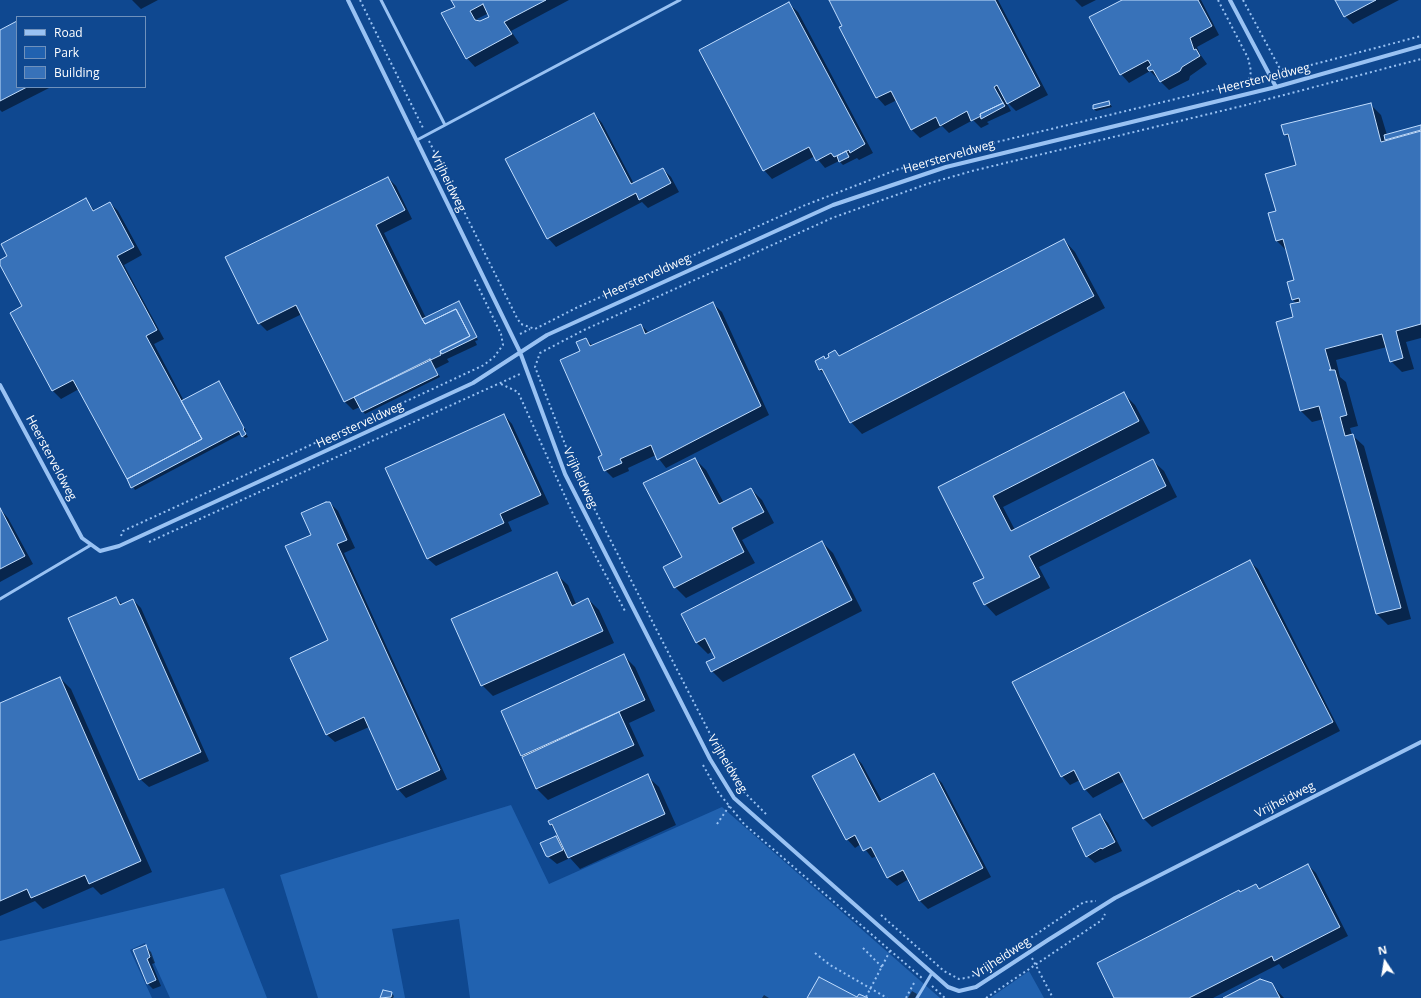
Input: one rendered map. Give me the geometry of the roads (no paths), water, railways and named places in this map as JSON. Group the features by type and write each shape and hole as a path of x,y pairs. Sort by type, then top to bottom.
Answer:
{"street":[{"name":"Vrijheidweg","path":"348,0 520,352 566,474 710,759 734,798 948,987 959,991 976,987 1115,898 1421,742"},
{"path":"1230,0 1276,87"},
{"name":"Heersterveldweg","path":"0,385 82,538 100,551 119,546 473,383 547,335 583,317 833,205 890,184 994,154 1276,87 1421,46"}],"lane":[{"path":"381,0 445,125"},
{"path":"417,140 680,0"},
{"path":"0,599 91,545"},
{"path":"917,998 932,973"}]}
